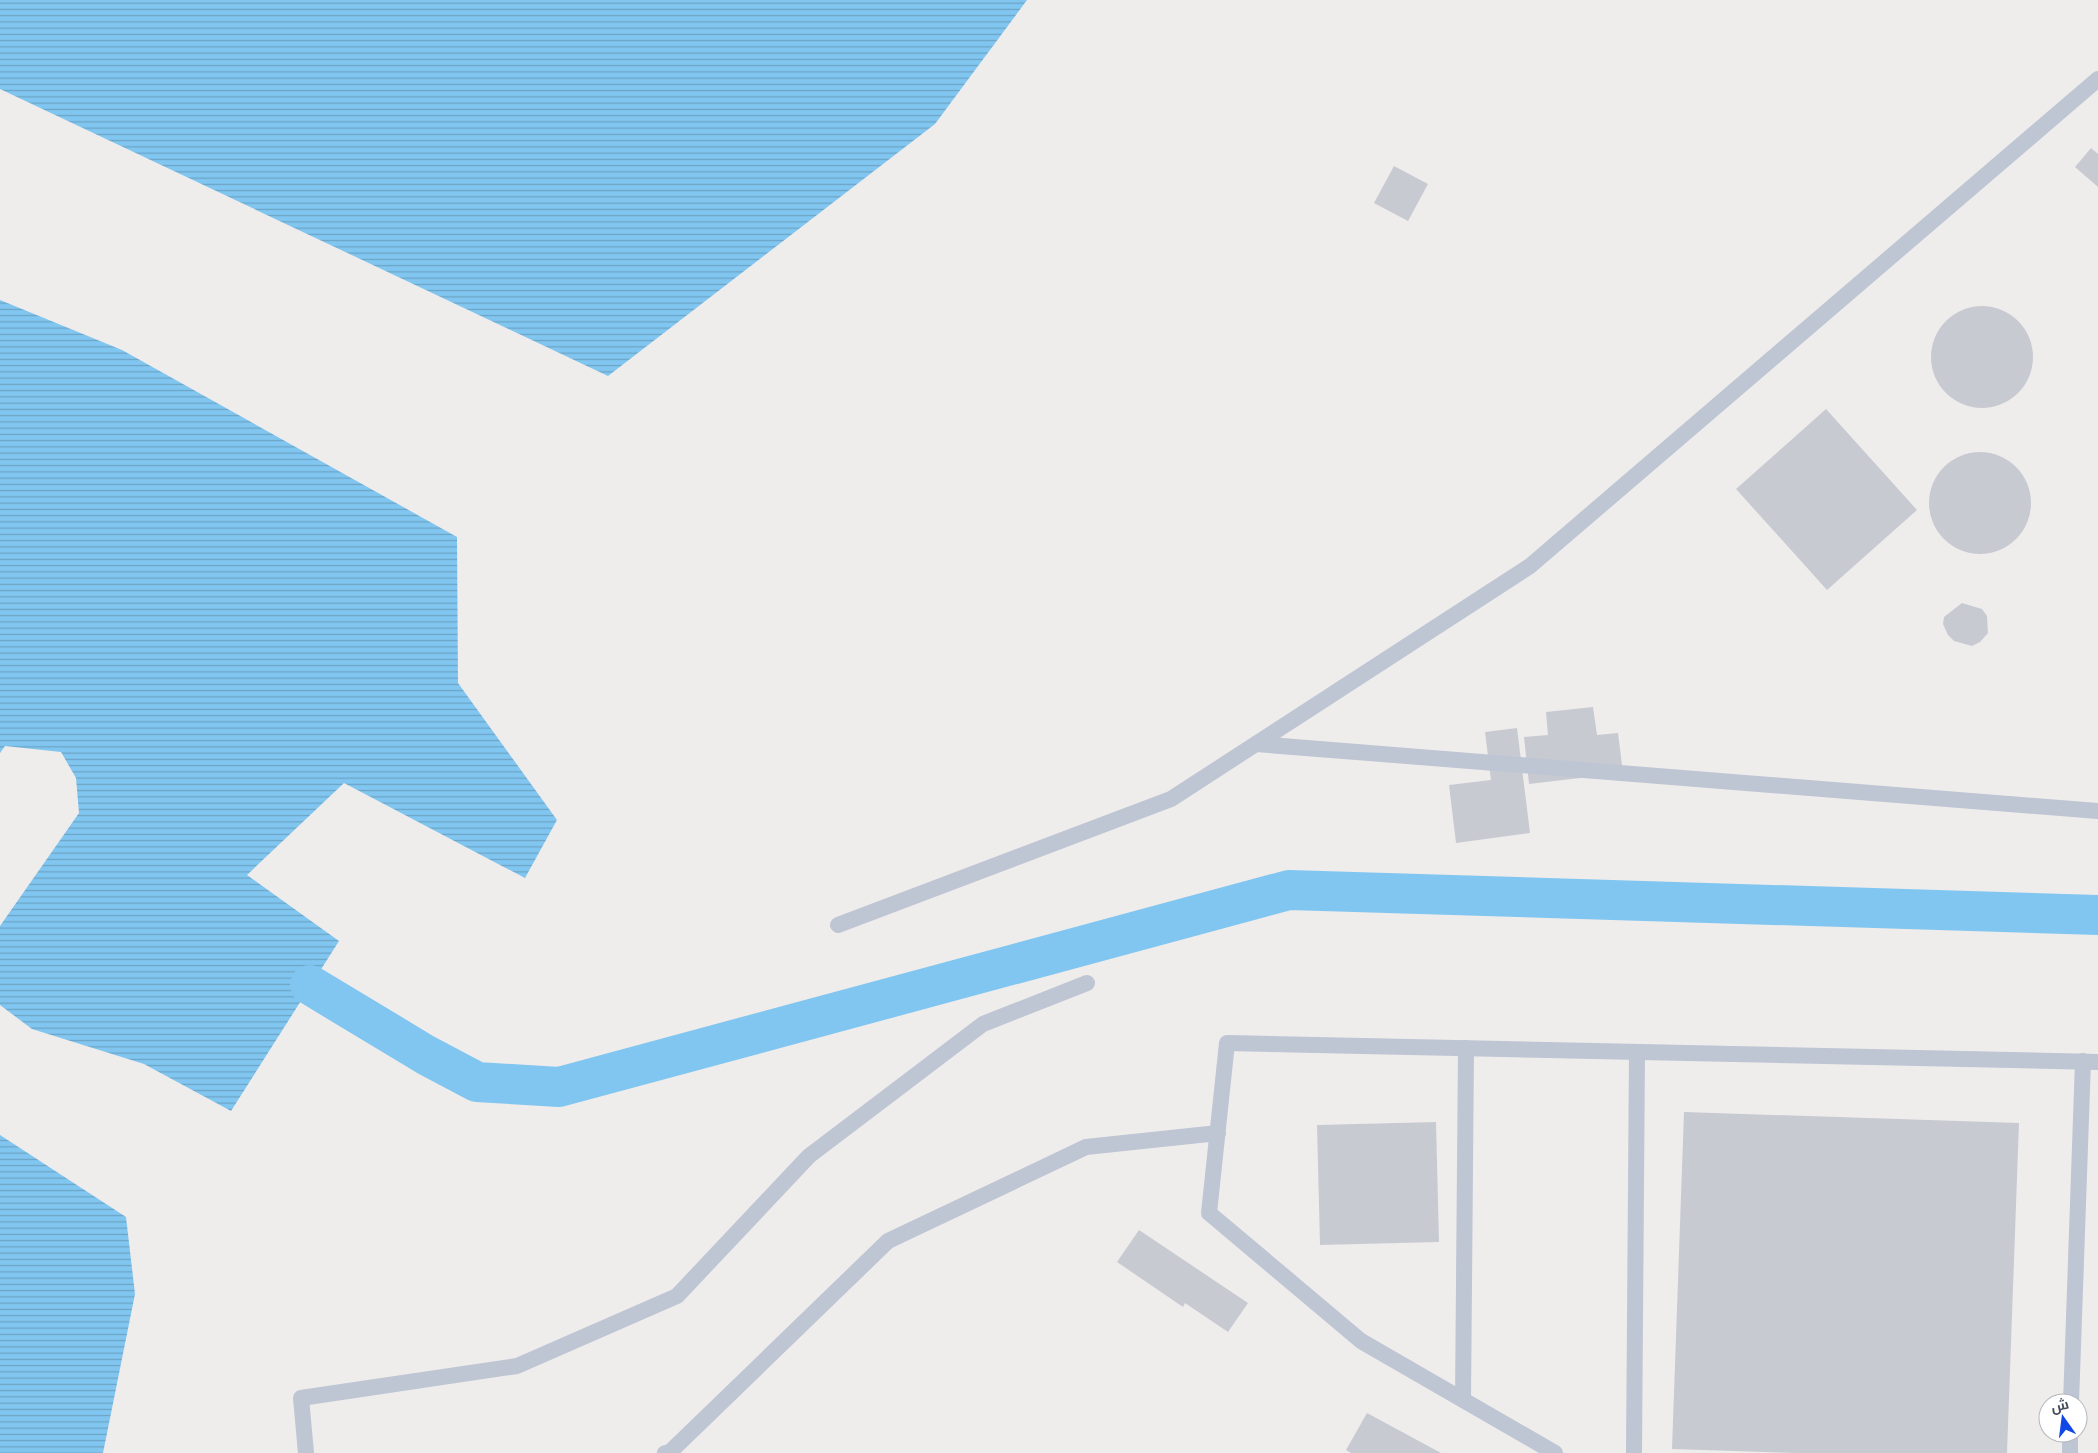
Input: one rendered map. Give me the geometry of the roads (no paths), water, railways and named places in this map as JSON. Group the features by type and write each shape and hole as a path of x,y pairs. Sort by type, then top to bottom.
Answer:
{"lane":[{"path":"838,925 1171,799 1530,566 2098,79"},
{"path":"1256,744 2098,811"},
{"path":"306,1453 301,1398 518,1366 677,1296 809,1156 983,1024 1087,983"},
{"path":"1555,1453 1361,1341 1209,1213 1227,1043 2091,1062 2073,1393"},
{"path":"1463,1400 1466,1048"},
{"path":"1634,1453 1637,1052"},
{"path":"665,1453 670,1452 888,1241 1086,1147 1218,1133"}],"water":[{"path":"0,0 1027,0 935,124 608,376 0,89"},
{"path":"0,300 122,350 457,537 458,683 557,820 525,878 344,783 247,875 339,941 231,1111 144,1064 32,1029 0,1005 0,926 79,813 76,778 61,752 5,746 0,753"},
{"path":"0,1135 126,1217 135,1294 103,1453 0,1453"}],"waterway":[{"path":"310,985 426,1055 477,1082 559,1087 1289,890 2098,915"}]}
